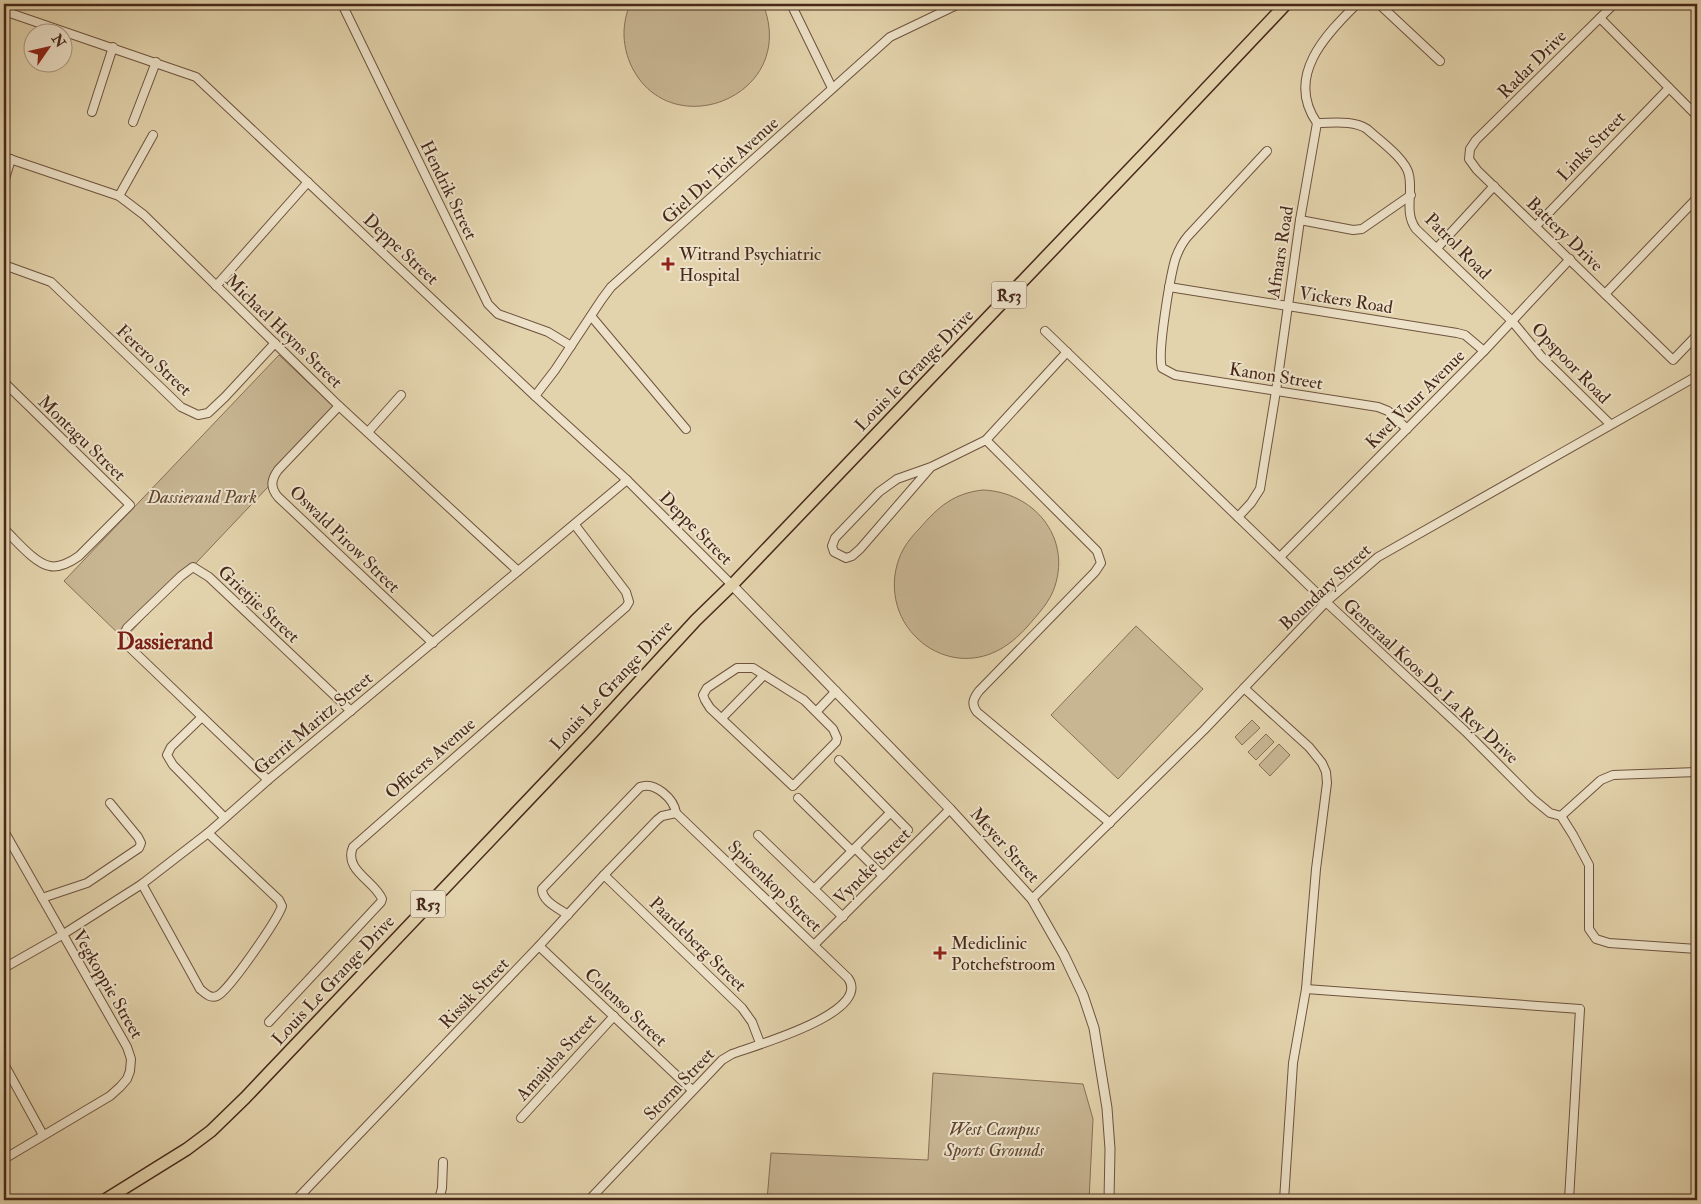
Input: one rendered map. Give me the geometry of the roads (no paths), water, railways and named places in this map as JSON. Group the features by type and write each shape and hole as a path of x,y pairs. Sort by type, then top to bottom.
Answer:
{"main road":[{"name":"Louis le Grange Drive","path":"732,586 1286,4"},
{"name":"Louis Le Grange Drive","path":"105,1200 187,1149 211,1131 245,1098 690,627 732,586"}],"street":[{"name":"Hendrik Street","path":"342,4 488,304 498,314 548,332 571,346"},
{"path":"791,4 832,88"},
{"name":"Giel Du Toit Avenue","path":"535,396 611,287 890,38 959,4"},
{"path":"1317,123 1311,115 1304,93 1307,75 1314,55 1324,38 1357,4"},
{"path":"1379,4 1440,60"},
{"name":"Radar Drive","path":"1493,124 1614,4"},
{"name":"Deppe Street","path":"4,11 196,77 626,480 732,586"},
{"path":"1600,18 1697,116"},
{"path":"92,112 113,47"},
{"path":"133,122 156,62"},
{"name":"Links Street","path":"1536,226 1669,88"},
{"name":"Patrol Road","path":"1317,123 1352,123 1361,125 1402,161 1409,174 1411,196 1409,214 1412,224 1512,321"},
{"name":"Afmars Road","path":"1238,517 1251,504 1260,489 1300,220 1317,123"},
{"name":"Battery Drive","path":"1493,124 1472,145 1469,155 1472,165 1673,360 1697,335"},
{"path":"119,196 153,136"},
{"path":"1169,287 1178,252 1188,236 1267,151"},
{"path":"4,182 7,158"},
{"name":"Michael Heyns Street","path":"7,158 119,196 144,215 339,406 518,571"},
{"path":"216,286 308,182"},
{"path":"1437,248 1494,186"},
{"path":"1300,220 1353,230 1362,228 1411,196"},
{"path":"1605,294 1697,198"},
{"name":"Kwel Vuur Avenue","path":"1280,557 1484,350 1570,259"},
{"name":"Ferero Street","path":"4,265 51,282 181,408 198,414 208,413 275,343"},
{"name":"Vickers Road","path":"1169,287 1457,333 1465,335 1484,350"},
{"name":"Kanon Street","path":"1169,287 1162,341 1161,366 1164,370 1172,374 1378,406 1388,411 1407,429"},
{"path":"591,316 686,429"},
{"name":"Opspoor Road","path":"1512,321 1541,356 1610,424"},
{"name":"Generaal Koos De La Rey Drive","path":"1045,331 1326,602 1465,731 1533,799 1550,813 1561,816 1589,865 1588,930 1596,939 1609,943 1697,949"},
{"path":"931,467 860,550 846,558 834,552 832,546 835,538 879,492 897,479 931,467 986,440 1067,352"},
{"name":"Boundary Street","path":"1032,898 1110,823 1326,602 1378,557 1697,376"},
{"name":"Montagu Street","path":"4,382 130,505 79,556 69,562 51,567 42,564 4,529"},
{"path":"368,432 401,395"},
{"name":"Oswald Pirow Street","path":"339,406 278,470 272,481 273,488 278,497 432,643"},
{"path":"986,440 1097,551 1101,562 1095,572 979,691 974,698 973,707 1110,823"},
{"name":"Gerrit Maritz Street","path":"4,968 142,884 208,833 268,780 626,480"},
{"name":"Officers Avenue","path":"269,1022 381,902 382,899 378,892 352,864 351,852 353,847 626,606 628,602 626,592 574,525"},
{"name":"Grietjie Street","path":"268,780 123,640 124,632 130,623 180,576 193,567 209,577 351,711"},
{"name":"Meyer Street","path":"732,586 950,809 1032,898 1064,955 1083,995 1094,1028 1107,1108 1110,1149 1109,1200"},
{"path":"736,668 753,668 804,700 816,712 833,730 837,738 836,742 793,786 722,718 705,700 704,695 707,688 736,668"},
{"path":"722,718 764,675"},
{"path":"1244,688 1309,747 1322,763 1326,772 1306,989 1293,1063 1284,1200"},
{"path":"816,712 836,691"},
{"path":"202,717 171,747 167,755 173,764 225,818"},
{"path":"839,760 908,830"},
{"path":"1561,816 1601,780 1613,775 1697,772"},
{"name":"Spioenkop Street","path":"568,915 548,901 543,896 542,889 640,787 647,785 656,788 672,802 676,813 852,983"},
{"path":"798,798 883,876"},
{"path":"42,898 87,883 139,848 141,843 138,837 110,803"},
{"name":"Vyncke Street","path":"814,945 950,809"},
{"name":"Rissik Street","path":"296,1200 539,946 604,875 662,816 676,813"},
{"path":"814,889 890,813"},
{"path":"142,884 200,989 210,996 218,995 225,990 282,906 279,900 208,833"},
{"name":"Vegkoppie Street","path":"4,834 127,1047 131,1065 127,1079 110,1096 4,1159"},
{"path":"758,835 843,917"},
{"name":"Paardeberg Street","path":"604,875 742,1008 752,1022 760,1043"},
{"name":"Colenso Street","path":"539,946 692,1090"},
{"name":"Storm Street","path":"589,1200 692,1090 726,1057 825,1018 840,1006 851,993 852,983"},
{"path":"1306,989 1580,1010 1569,1200"},
{"name":"Amajuba Street","path":"521,1118 614,1016"},
{"path":"4,1064 43,1135"},
{"path":"440,1200 444,1162"}],"place":[{"name":"Witrand Psychiatric Hospital","path":"668,264"},
{"name":"Mediclinic Potchefstroom","path":"940,953"}],"district":[{"name":"Dassierand","path":"165,641"}],"park label":[{"name":"Dassierand Park","path":"202,497"},
{"name":"West Campus Sports Grounds","path":"994,1139"}]}
